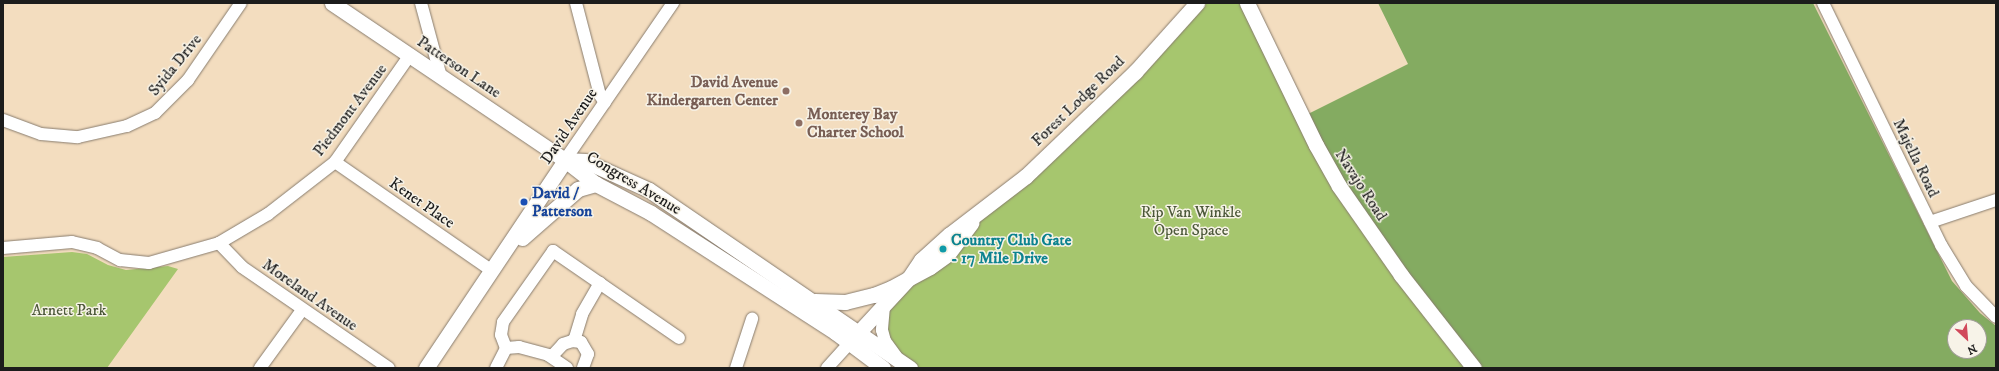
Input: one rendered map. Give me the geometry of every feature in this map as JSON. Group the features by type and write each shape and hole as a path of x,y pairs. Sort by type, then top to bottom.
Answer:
{"street":[{"name":"Syida Drive","path":"3,120 41,134 78,137 127,126 156,113 188,80 241,3"},
{"name":"Patterson Lane","path":"332,3 565,160"},
{"path":"421,3 441,77"},
{"path":"576,3 600,95 605,103"},
{"name":"David Avenue","path":"426,368 565,160 673,3"},
{"name":"Forest Lodge Road","path":"827,368 909,278 921,260 938,244 1026,176 1135,72 1197,3"},
{"name":"Navajo Road","path":"1247,3 1312,138 1339,186 1401,275 1474,368"},
{"name":"Majella Road","path":"1823,3 1930,222 1966,286 1996,317"},
{"name":"Piedmont Avenue","path":"3,248 72,242 96,248 120,260 149,263 219,243 268,214 335,162 410,55"},
{"name":"Congress Avenue","path":"565,160 596,184 651,213 854,338 905,365"},
{"name":"Congress Avenue","path":"565,160 585,161 649,190 812,301 854,338 883,368"},
{"name":"Kenet Place","path":"335,162 491,270"},
{"path":"505,250 578,189 596,184"},
{"path":"1930,222 1996,200"},
{"name":"Moreland Avenue","path":"219,243 242,267 302,310 389,368"},
{"path":"496,368 506,348 501,335 503,322 553,251 679,338"},
{"path":"812,301 828,302 858,299 891,288 909,278"},
{"path":"574,341 582,314 600,283"},
{"path":"884,306 882,323 885,342 905,365"},
{"path":"260,368 302,310"},
{"path":"736,368 752,319"},
{"path":"553,357 559,346 574,341 581,342 587,350 588,358 583,368"},
{"path":"506,348 519,347 553,357 567,368"}],"green space":[{"name":"Rip Van Winkle Open Space","path":"1197,3 1247,3 1302,117 1474,368 910,368 895,355 882,315 976,216"},
{"path":"1378,3 1813,3 1952,281 1980,313 1996,326 1996,368 1474,368 1452,342 1302,117 1408,64"},
{"name":"Arnett Park","path":"72,252 87,254 108,265 126,270 168,266 178,269 107,368 3,368 3,257"}],"place":[{"name":"David Avenue Kindergarten Center","path":"786,91"},
{"name":"Monterey Bay Charter School","path":"799,123"},
{"name":"David / Patterson","path":"524,202"},
{"name":"Country Club Gate - 17 Mile Drive","path":"943,249"}]}
